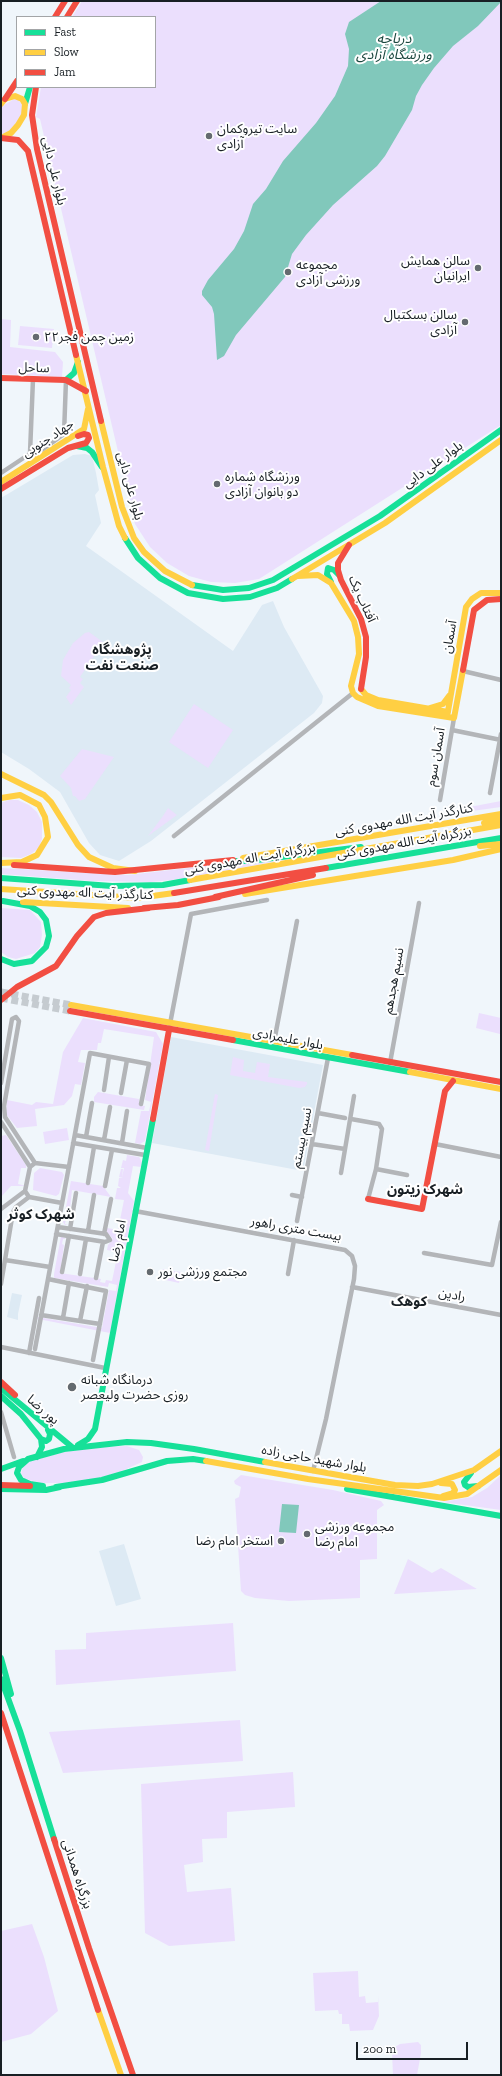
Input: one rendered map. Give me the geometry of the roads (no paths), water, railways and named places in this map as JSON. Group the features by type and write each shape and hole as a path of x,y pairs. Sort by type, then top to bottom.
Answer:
{"main road":[{"path":"56,16 65,1"},
{"path":"68,16 76,1"},
{"path":"3,101 16,82"},
{"path":"1,138 10,133 18,125 24,115 25,104 30,88"},
{"name":"بلوار علی دایی","path":"36,88 32,115 37,149 122,507 134,538 144,552 165,571 192,585 208,589 237,590 267,582 326,550 380,516 501,430"},
{"path":"3,101 15,96 20,97 25,104"},
{"name":"بلوار علی دایی","path":"1,138 15,138 26,147 103,468 119,526 127,543 147,567 173,586 188,593 207,597 238,599 263,593 295,577 349,545 422,498 501,440"},
{"path":"78,360 74,373 66,380 79,386 86,392"},
{"name":"ساحل","path":"1,378 66,380"},
{"name":"جهاد جنوبی","path":"1,482 84,429 88,402"},
{"path":"75,436 84,434 88,435 89,438 86,442 77,446"},
{"name":"جهاد جنوبی","path":"1,489 68,448 77,446 87,448 92,452 103,468"},
{"name":"آفتاب یک","path":"349,545 338,563 339,576 361,619 366,637 366,656 360,689"},
{"path":"332,583 327,574 328,568 334,570 339,576"},
{"name":"آفتاب یک","path":"295,577 310,574 318,575 332,583 354,620 358,637 359,654 351,686 353,693"},
{"name":"آسمان","path":"448,714 466,607 472,599 481,593 501,593"},
{"name":"آسمان","path":"454,718 474,610 487,600 501,599"},
{"path":"448,714 378,706 363,701 353,693 360,689 378,700 428,709 448,714 454,718"},
{"path":"428,709 443,704 452,691"},
{"path":"1,774 38,790 44,795 51,802 78,845 89,857 113,868 135,871"},
{"path":"1,798 14,795 33,800 38,805 45,817 48,837 38,855 22,862 1,863"},
{"name":"کنارگذر آیت الله مهدوی کنی","path":"1,863 105,872 135,871 228,861 501,814"},
{"path":"414,839 446,830 501,820"},
{"name":"بزرگراه آیت اله مهدوی کنی","path":"1,878 112,886 164,885 350,853 414,839 501,825"},
{"name":"بزرگراه آیت الله مهدوی کنی","path":"1,889 138,898 191,891 501,838"},
{"path":"437,849 459,850 501,844"},
{"path":"228,861 249,861 351,847 378,846"},
{"path":"215,897 237,895 452,860 501,849"},
{"path":"215,897 300,879 346,865"},
{"name":"کنارگذر آیت اله مهدوی کنی","path":"2,901 149,908 215,897"},
{"path":"1,959 14,964 32,961 46,947 49,936 46,920 40,912 30,906 2,901"},
{"path":"1,1000 16,987 44,974 56,966 80,932 94,917 106,913 149,908"},
{"name":"بلوار علیمرادی","path":"71,1008 328,1058 501,1089"},
{"name":"بلوار علیمرادی","path":"169,1027 274,1042 501,1082"},
{"name":"امام رضا","path":"73,1447 88,1439 95,1430 169,1027"},
{"path":"441,1079 445,1091"},
{"path":"368,1200 422,1209 445,1091 453,1081"},
{"path":"1,1382 28,1407 33,1416"},
{"name":"پور رضا","path":"1,1388 46,1427 73,1447"},
{"name":"پور رضا","path":"1,1396 28,1422 42,1439 42,1447 36,1457"},
{"path":"1,1402 28,1422"},
{"path":"42,1439 46,1441 50,1437 46,1427"},
{"name":"بلوار شهید حاجی زاده","path":"73,1447 115,1443 151,1443 395,1485 418,1486 432,1484 474,1470 501,1451"},
{"path":"2,1469 28,1459 73,1447"},
{"path":"28,1459 19,1467 17,1474 25,1482 38,1486"},
{"name":"بلوار شهید حاجی زاده","path":"60,1487 102,1480 167,1461 193,1459 308,1479 432,1498 456,1497 467,1494 501,1470"},
{"path":"474,1470 466,1477 464,1482 465,1485 474,1487 481,1485"},
{"path":"308,1479 385,1497 501,1516"},
{"path":"432,1484 452,1484 455,1490 453,1493 432,1498"},
{"path":"1,1485 60,1487"},
{"path":"1,1489 46,1490 60,1487"},
{"path":"1,1658 20,1731"},
{"name":"بزرگراه همدانی","path":"1,1679 20,1731 89,1948 133,2075"},
{"name":"بزرگراه همدانی","path":"1,1713 89,1984 121,2075"}],"street":[{"path":"30,453 33,379"},
{"path":"35,455 64,434 66,380"},
{"path":"30,453 35,455 50,451"},
{"path":"1,473 30,453"},
{"path":"463,671 501,680"},
{"path":"174,836 353,693"},
{"name":"آسمان سوم","path":"440,800 454,718"},
{"path":"452,730 500,740"},
{"path":"490,793 501,734"},
{"path":"169,1027 191,914 267,900"},
{"name":"نسیم هجدهم","path":"390,1063 419,903"},
{"path":"274,1042 297,922"},
{"path":"8,1082 1,1082 12,1019 16,1017 19,1021 4,1106 5,1117 35,1163"},
{"path":"35,1349 90,1053 148,1064 141,1104"},
{"path":"104,1090 109,1057"},
{"name":"نسیم بیستم","path":"297,1222 328,1058"},
{"path":"121,1093 127,1060"},
{"path":"341,1173 354,1096"},
{"path":"86,1137 92,1103"},
{"path":"104,1140 110,1107"},
{"path":"122,1143 128,1110"},
{"path":"318,1113 345,1118"},
{"path":"351,1119 379,1124 382,1129 376,1169 368,1200"},
{"path":"1,1122 30,1167"},
{"path":"75,1135 147,1148"},
{"path":"73,1143 145,1155"},
{"path":"312,1144 345,1150"},
{"path":"435,1144 501,1157"},
{"path":"88,1183 94,1147"},
{"path":"105,1186 112,1150"},
{"path":"1,1209 25,1191 30,1167 35,1163 69,1167"},
{"path":"376,1169 407,1175"},
{"path":"25,1191 29,1197 62,1203"},
{"path":"70,1228 76,1193"},
{"path":"88,1231 94,1195"},
{"path":"292,1195 302,1197"},
{"path":"1,1284 13,1212 16,1207 29,1197"},
{"path":"104,1234 111,1199"},
{"name":"بیست متری راهور","path":"135,1211 345,1250 352,1256 355,1266 352,1287 326,1419 313,1471"},
{"path":"424,1253 492,1265 501,1222"},
{"path":"56,1234 103,1242 110,1240 108,1235 58,1226"},
{"path":"62,1272 68,1236"},
{"path":"80,1274 86,1239"},
{"path":"288,1274 294,1240"},
{"path":"96,1278 103,1242"},
{"path":"5,1260 50,1267"},
{"path":"48,1279 106,1290 93,1360"},
{"path":"63,1318 69,1283"},
{"path":"80,1321 87,1286"},
{"name":"رادین","path":"352,1287 501,1315"},
{"path":"29,1353 39,1298"},
{"path":"41,1315 100,1324"},
{"path":"1,1347 106,1368"},
{"path":"1,1412 14,1458"}],"water":[{"name":"دریاچه ورزشگاه آزادی","path":"381,1 501,2 478,26 453,46 434,68 422,85 416,96 412,110 385,156 377,166 333,205 306,235 292,254 285,277 236,335 224,356 217,360 214,314 212,307 202,295 202,291 208,280 234,249 244,231 253,204 266,189 283,161 316,123 335,96 348,66 349,49 345,34 349,22"},
{"path":"282,1504 299,1505 296,1533 279,1532"}],"tunnel":[{"path":"1,992 71,1005"},
{"path":"1,998 70,1011"}],"place":[{"name":"سایت تیروکمان آزادی","path":"209,136"},
{"name":"سالن همایش ایرانیان","path":"478,268"},
{"name":"مجموعه ورزشی آزادی","path":"288,272"},
{"name":"سالن بسکتبال آزادی","path":"465,322"},
{"name":"زمین چمن فجر۲۲","path":"36,337"},
{"name":"ورزشگاه شماره دو بانوان آزادی","path":"217,484"},
{"name":"مجتمع ورزشی نور","path":"150,1272"},
{"name":"درمانگاه شبانه روزی حضرت ولیعصر","path":"72,1387"},
{"name":"مجموعه ورزشی امام رضا","path":"307,1534"},
{"name":"استخر امام رضا","path":"281,1541"}],"district":[{"name":"پژوهشگاه صنعت نفت","path":"122,658"},
{"name":"شهرک زیتون","path":"425,1190"},
{"name":"شهرک کوثر","path":"41,1215"},
{"name":"کوهک","path":"409,1302"}]}
